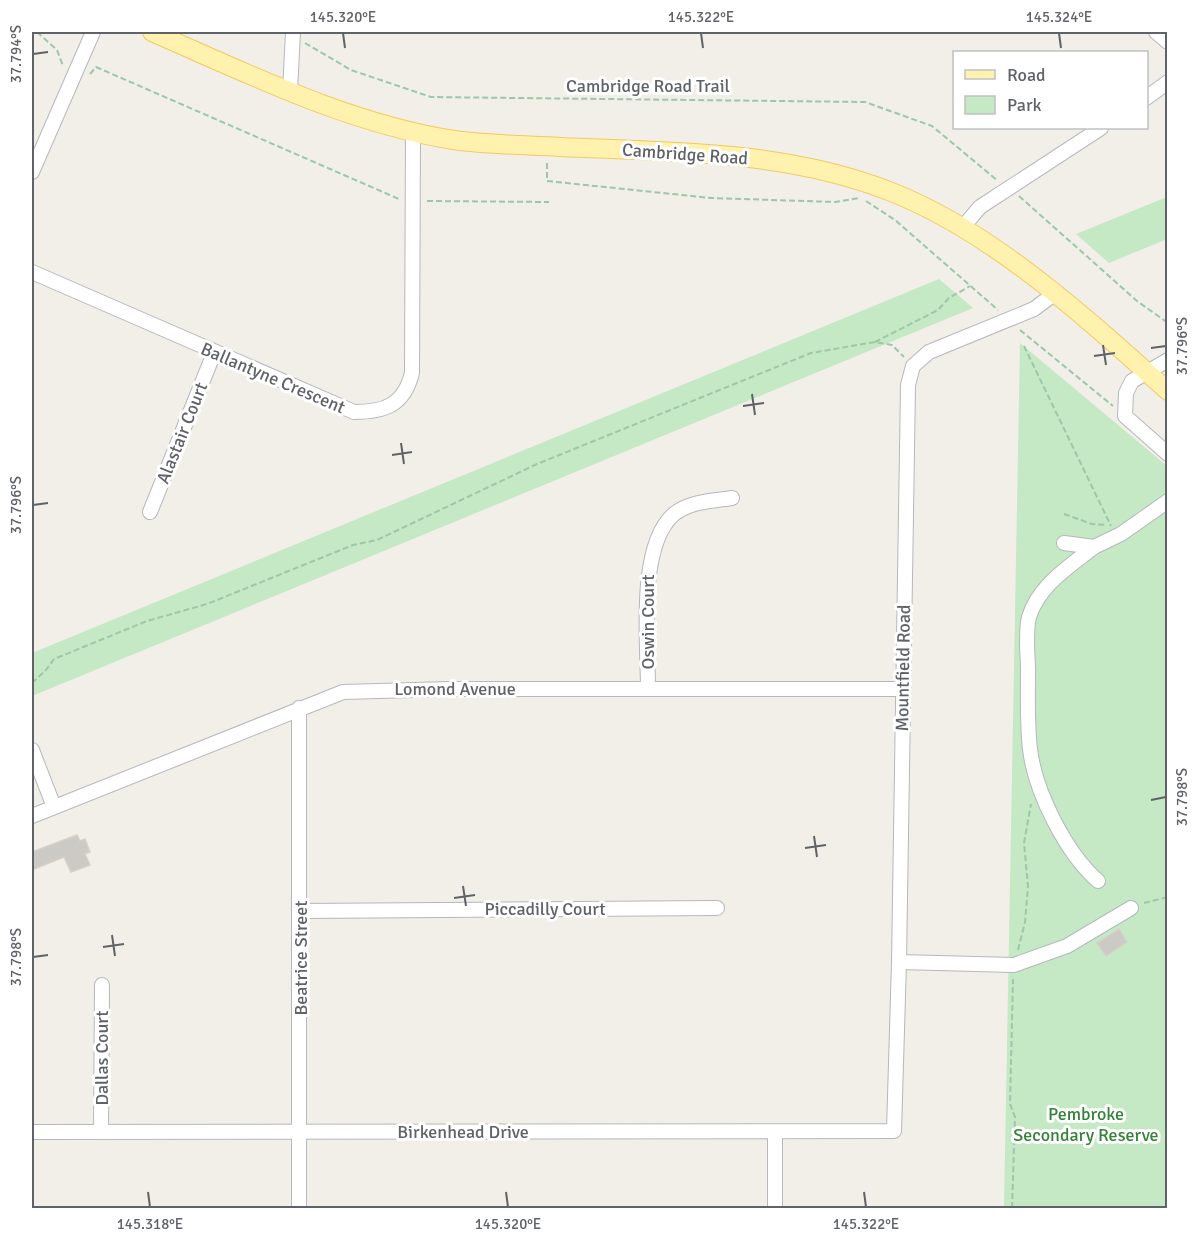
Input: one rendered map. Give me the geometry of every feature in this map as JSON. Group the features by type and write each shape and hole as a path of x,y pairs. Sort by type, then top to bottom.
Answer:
{"main road":[{"name":"Cambridge Road","path":"152,32 290,91 413,132 456,140 738,156 772,160 851,178 891,192 962,228 1054,294 1167,391"}],"street":[{"path":"32,172 93,32"},
{"path":"1156,32 1167,42"},
{"path":"290,91 293,34"},
{"path":"1148,96 1167,82"},
{"path":"962,228 980,207 1099,129"},
{"name":"Ballantyne Crescent","path":"32,273 214,354 354,412 376,412 395,403 408,389 412,373 413,132"},
{"name":"Mountfield Road","path":"894,1131 899,962 908,385 913,366 929,352 1034,309 1054,294"},
{"name":"Alastair Court","path":"150,512 214,354"},
{"path":"1167,360 1148,374 1132,381 1126,393 1125,416 1167,454"},
{"name":"Oswin Court","path":"648,689 649,566 657,537 674,515 693,503 732,498"},
{"path":"1098,881 1083,868 1060,835 1035,771 1030,750 1028,711 1029,617 1042,592 1113,528 1167,501"},
{"path":"1064,543 1094,547"},
{"name":"Lomond Avenue","path":"32,816 343,692 369,689 903,689"},
{"name":"Beatrice Street","path":"299,708 301,911 299,1209"},
{"path":"32,750 54,807"},
{"name":"Piccadilly Court","path":"301,911 717,908"},
{"path":"899,962 1011,965 1067,946 1131,908"},
{"name":"Dallas Court","path":"101,1132 102,985"},
{"name":"Birkenhead Drive","path":"32,1132 894,1131"},
{"path":"775,1209 776,1132"}],"path":[{"path":"37,32 57,50 64,68"},
{"name":"Cambridge Road Trail","path":"293,34 351,70 431,97 865,102 932,126 1002,184"},
{"path":"88,78 96,67 401,200"},
{"path":"547,146 548,181 711,198 836,202 862,198"},
{"path":"851,178 862,198 895,220 1010,320"},
{"path":"1016,193 1137,301 1167,323"},
{"path":"424,201 549,202"},
{"path":"32,683 54,659 147,621 207,604 354,545 377,540 537,464 811,353 875,342 938,310 950,298 970,286"},
{"path":"1020,330 1125,416"},
{"path":"875,342 892,345 904,357"},
{"path":"1024,346 1053,410 1113,528"},
{"path":"1064,514 1092,524 1113,528"},
{"path":"1012,1209 1015,1117 1010,1104 1011,965 1025,922 1028,886 1024,843 1035,771"},
{"path":"1131,908 1167,897"}],"green space":[{"path":"1167,197 1167,239 1109,263 1076,234"},
{"path":"939,279 973,308 32,696 32,653"},
{"name":"Pembroke Secondary Reserve","path":"1020,343 1167,466 1168,1208 1004,1208"}],"building":[{"path":"77,835 80,841 85,839 90,852 85,854 90,865 71,872 64,857 32,870 32,852"},
{"path":"1119,929 1127,942 1106,956 1097,943"}]}
